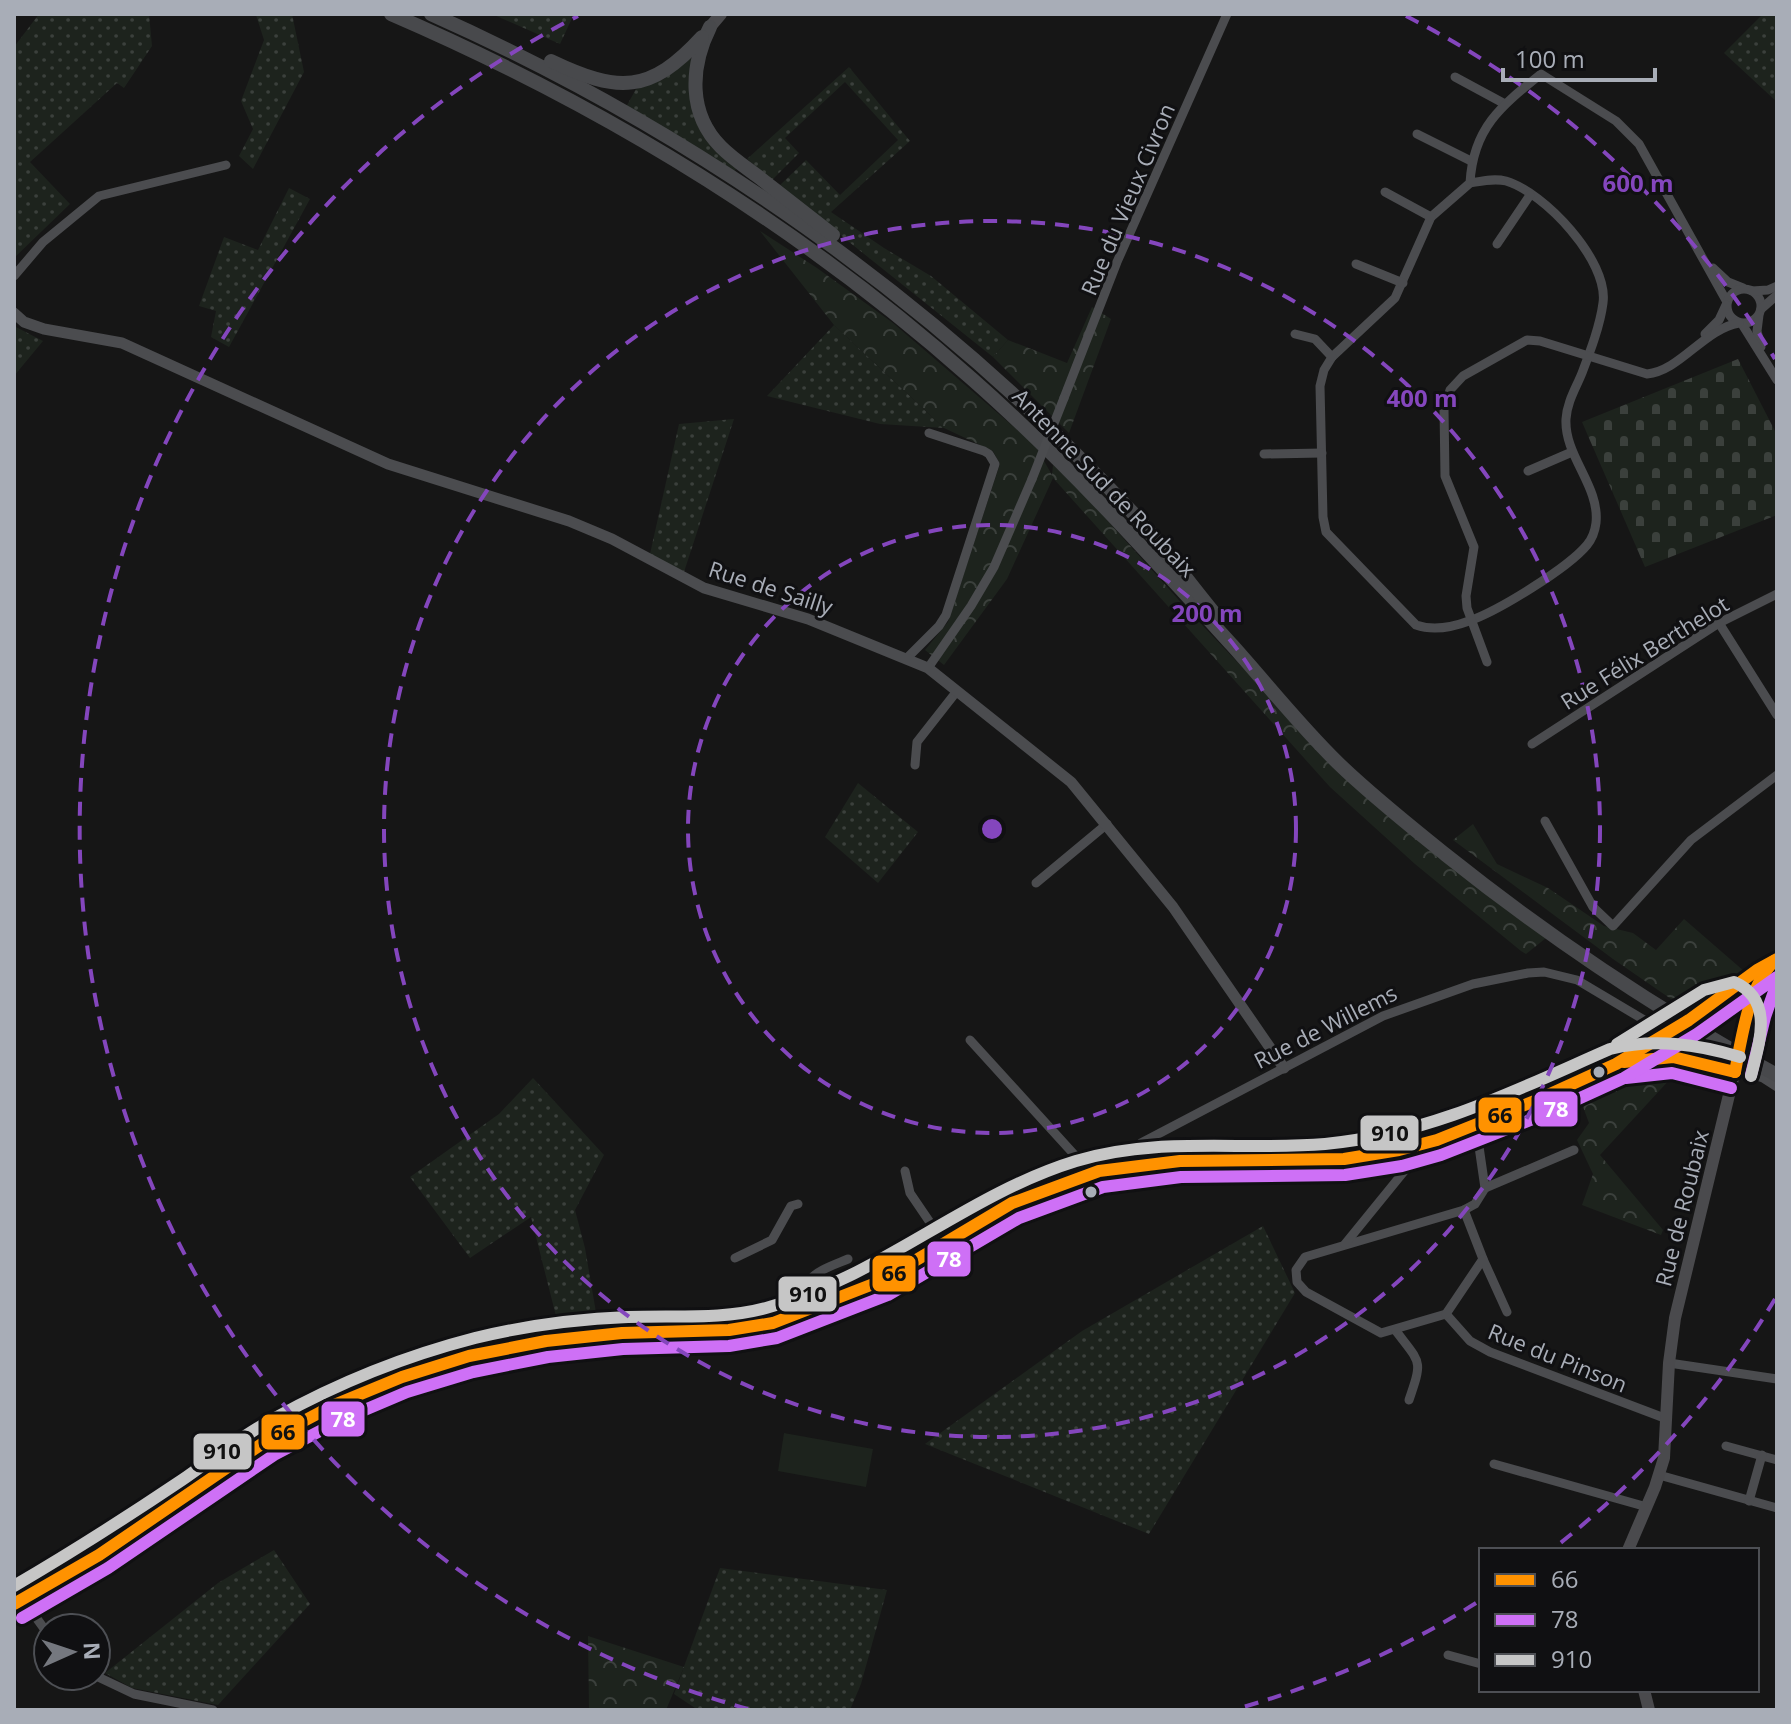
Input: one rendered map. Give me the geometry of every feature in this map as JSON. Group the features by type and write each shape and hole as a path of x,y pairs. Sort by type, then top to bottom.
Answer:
{"highway":[{"name":"Antenne Sud de Roubaix","path":"391,14 531,79 636,136 753,209 855,282 973,380 1082,485 1311,735 1381,802 1529,919 1645,998 1777,1075"},
{"name":"Antenne Sud de Roubaix","path":"431,14 547,69 651,127 751,189 864,270 955,343 1065,444 1136,517 1231,632 1311,722 1418,822 1503,891 1603,962 1777,1067"},
{"path":"449,14 584,77 612,83 634,82 664,72 681,59 710,27"},
{"path":"710,27 699,53 695,79 699,111 710,134 729,154 838,240 864,270"}],"main road":[{"path":"710,27 721,14"},
{"path":"21,1603 99,1555 266,1441 334,1405 402,1377 469,1356 546,1341 625,1333 746,1328 801,1314 864,1289 1012,1203 1091,1173 1134,1165 1203,1160 1353,1158 1419,1145 1476,1126 1616,1064 1683,1026 1768,966"},
{"path":"1616,1064 1652,1057 1680,1057 1736,1068 1768,966"},
{"path":"1711,1004 1727,998 1734,1000 1743,1009 1747,1026"},
{"path":"1680,1057 1677,1045 1683,1026"},
{"name":"Rue de Roubaix","path":"1629,1548 1659,1475 1666,1446 1669,1363 1680,1297 1736,1068"}],"street":[{"name":"Rue du Vieux Civron","path":"928,668 994,567 1117,262 1227,14"},
{"path":"1470,183 1471,161 1487,125 1505,104 1541,74 1590,103 1624,128 1639,144 1701,252 1727,303 1730,317 1740,324 1775,376"},
{"path":"1455,77 1505,104"},
{"path":"1417,134 1471,161"},
{"path":"14,276 43,242 99,196 226,165"},
{"path":"1502,180 1549,208 1569,227 1602,284 1604,302 1567,411 1566,431 1596,512 1591,540 1548,575 1470,621 1432,629 1416,625 1330,537 1323,517 1321,379 1332,357 1390,304 1403,283 1431,217 1470,183 1502,180"},
{"path":"1385,192 1431,217"},
{"path":"1497,244 1530,195"},
{"path":"1701,252 1728,282 1749,290 1759,299 1758,337 1775,376"},
{"path":"1356,264 1403,283"},
{"path":"1682,356 1719,320 1735,291 1763,291 1777,286"},
{"path":"1487,662 1470,621 1466,596 1474,547 1445,476 1446,400 1463,376 1527,340 1540,341 1647,374 1659,372 1724,327 1752,322 1777,295"},
{"name":"Rue de Sailly","path":"14,313 24,322 44,329 122,343 388,464 569,521 612,539 704,588 808,619 928,668 1063,774 1107,824 1184,923 1284,1068"},
{"path":"1295,334 1315,339 1332,357"},
{"path":"907,658 946,615 995,464 984,451 929,433"},
{"path":"1528,471 1572,452"},
{"path":"1264,454 1322,453"},
{"name":"Rue Félix Berthelot","path":"1532,744 1719,623 1777,594"},
{"path":"1719,623 1777,715"},
{"path":"915,765 917,742 957,691"},
{"path":"1545,821 1593,907 1613,926 1691,840 1777,775"},
{"path":"1036,883 1107,824"},
{"path":"1768,966 1777,983"},
{"name":"Rue de Willems","path":"1134,1165 1133,1153 1141,1143 1396,1010 1473,984 1535,972 1577,980 1646,1021 1680,1057"},
{"path":"970,1040 1091,1173"},
{"path":"1736,1068 1777,1087"},
{"path":"1476,1126 1485,1188"},
{"path":"1483,1259 1446,1314 1396,1331 1375,1331 1315,1297 1297,1282 1297,1265 1305,1257 1464,1210 1475,1204 1485,1188 1574,1150"},
{"path":"1345,1244 1406,1169"},
{"path":"905,1171 910,1193 944,1243"},
{"path":"735,1258 772,1240 791,1206 798,1204"},
{"name":"Rue du Pinson","path":"1464,1210 1507,1312"},
{"path":"801,1314 805,1290 813,1274 848,1259"},
{"name":"Rue du Pinson","path":"1446,1314 1470,1341 1490,1352 1667,1419"},
{"path":"1396,1331 1419,1364 1420,1370 1409,1400"},
{"path":"1669,1363 1777,1379"},
{"path":"1726,1446 1777,1460"},
{"path":"1749,1501 1762,1455"},
{"path":"1494,1464 1647,1507"},
{"path":"1659,1475 1777,1508"},
{"path":"14,1587 21,1603"},
{"path":"1448,1655 1479,1663"},
{"path":"112,1684 134,1694 213,1710"}],"green space":[{"path":"39,14 149,14 152,46 124,88 117,83 30,162 70,204 14,258 14,47"},
{"path":"254,14 292,14 304,72 253,169 239,156 253,129 241,101 264,40"},
{"path":"492,14 574,14 560,44"},
{"path":"1763,14 1777,14 1777,102 1724,53"},
{"path":"689,58 694,60 690,83 735,171 626,107 636,89 664,79"},
{"path":"849,67 910,141 831,212 931,276 1008,340 993,357 779,186 806,160 840,195 898,140 845,82 785,138 799,153 772,180 747,159"},
{"path":"289,188 310,199 229,347 211,337 216,311 199,306 224,237 258,250"},
{"path":"760,231 893,323 1035,445 1052,475 1053,465 1080,490 1292,720 1546,938 1526,954 1521,951 1415,864 1330,787 1053,478 1007,579 944,665 925,650 948,622 1000,464 993,451 944,428 834,325"},
{"path":"1092,307 1111,319 1069,433 993,357 1008,340 1067,363"},
{"path":"834,325 944,428 880,424 767,396"},
{"path":"14,326 43,341 14,376"},
{"path":"1738,359 1777,435 1777,515 1645,567 1582,422"},
{"path":"734,419 684,572 650,554 679,424"},
{"path":"858,783 918,832 878,883 825,837"},
{"path":"1473,824 1497,864 1548,888 1604,926 1633,933 1656,950 1684,919 1745,972 1687,1010 1453,840"},
{"path":"1649,1063 1671,1067 1672,1077 1600,1155 1663,1230 1661,1235 1582,1205 1593,1174 1577,1140 1589,1123 1579,1096"},
{"path":"533,1078 604,1155 575,1210 599,1330 560,1332 531,1217 470,1258 410,1177 499,1114"},
{"path":"1263,1226 1295,1293 1149,1534 925,1444 1082,1331"},
{"path":"784,1433 873,1449 866,1487 778,1471"},
{"path":"274,1550 310,1604 218,1705 132,1688 112,1677 112,1667 218,1583"},
{"path":"720,1568 887,1590 861,1684 850,1710 698,1710 674,1694"},
{"path":"588,1636 684,1667 666,1710 589,1710"}],"transit line":[{"name":"66","path":"14,1604 99,1555 266,1441 334,1405 402,1377 469,1356 546,1341 622,1333 729,1330 773,1323 881,1281 1012,1203 1099,1171 1180,1161 1344,1159 1437,1140 1616,1064 1689,1020 1777,959"},
{"name":"66","path":"1735,1072 1752,998 1774,961"},
{"name":"78","path":"22,1618 108,1568 274,1455 341,1420 407,1392 473,1372 548,1357 623,1349 729,1346 777,1338 888,1295 1019,1218 1103,1187 1181,1177 1345,1175 1402,1166 1441,1155 1543,1115 1624,1078 1697,1034 1777,977"},
{"name":"910","path":"1617,1044 1704,990 1734,982 1747,990 1760,1011 1760,1037 1751,1076"},
{"name":"78","path":"1751,1075 1777,983"},
{"name":"910","path":"14,1586 120,1521 275,1418 372,1372 449,1345 571,1321 715,1316 766,1308 846,1277 1035,1176 1107,1153 1169,1146 1294,1146 1363,1139 1436,1121 1610,1049 1626,1046 1675,1044 1740,1057"},
{"name":"66","path":"1624,1062 1673,1057 1735,1072"},
{"name":"78","path":"1626,1078 1672,1073 1731,1088"}]}
